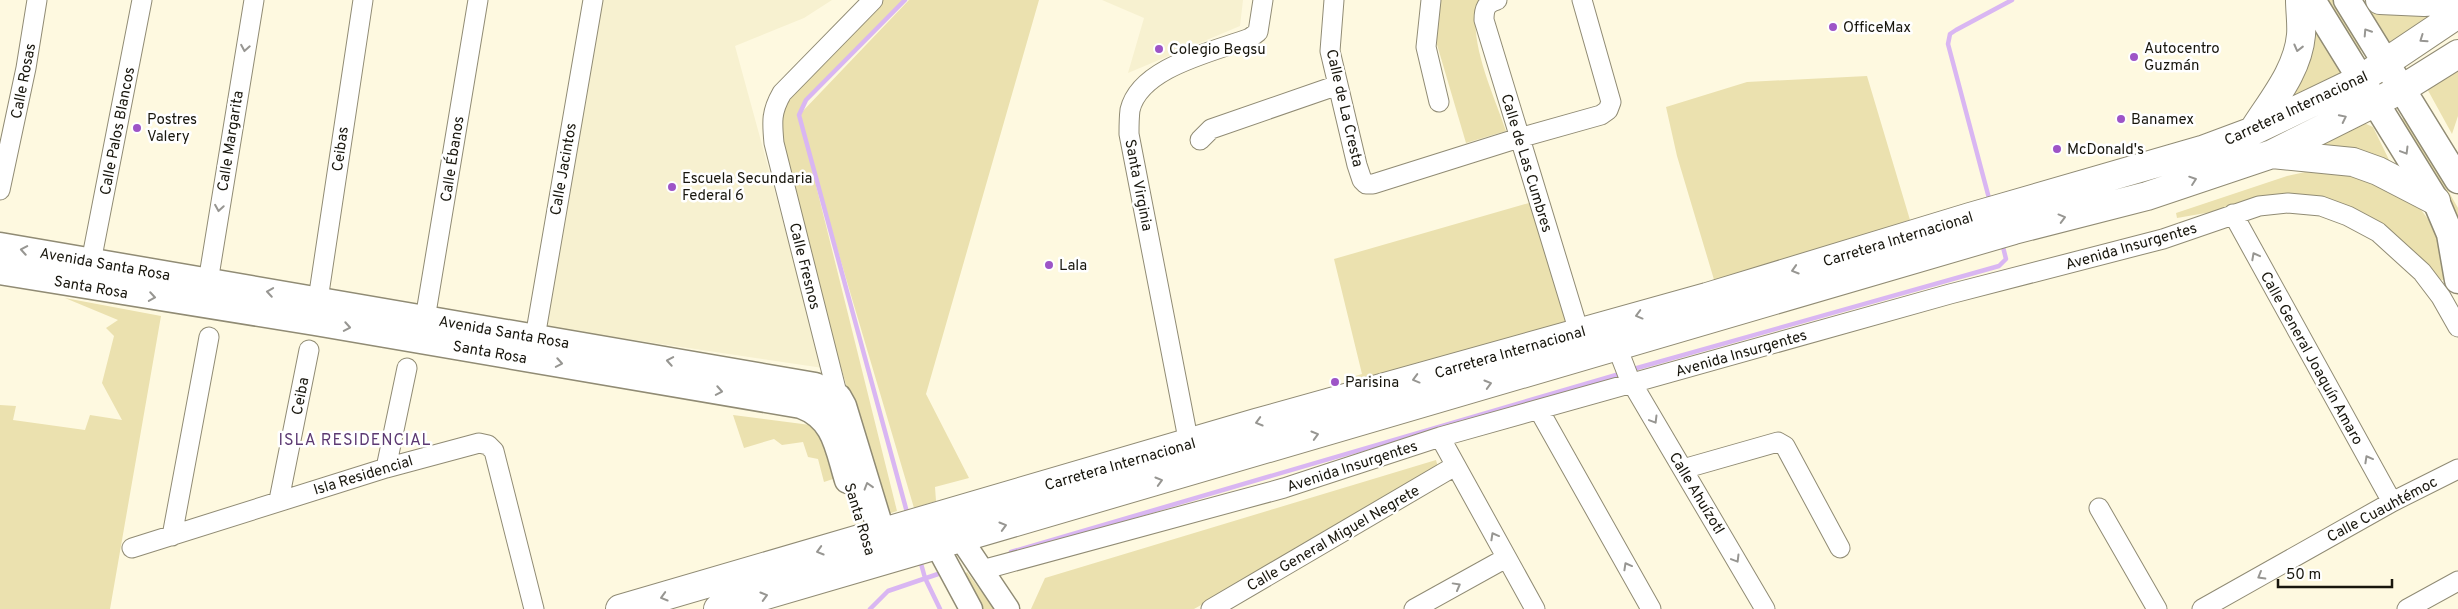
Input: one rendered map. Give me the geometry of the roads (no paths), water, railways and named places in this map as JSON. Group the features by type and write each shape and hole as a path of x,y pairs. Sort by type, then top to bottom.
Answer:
{"main road":[{"path":"2253,132 2281,89 2296,55 2301,36 2300,0"},
{"path":"2312,0 2436,201 2450,234 2458,280"},
{"path":"2347,0 2458,180"},
{"path":"2380,0 2424,2 2454,0"},
{"name":"Carretera Internacional","path":"718,609 911,539 1190,444 1579,332 2012,218 2140,169 2253,132 2361,80 2458,14"},
{"name":"Carretera Internacional","path":"2012,218 2147,196 2272,154 2402,89 2458,54"},
{"path":"2272,154 2353,162 2378,171 2436,201"},
{"path":"2140,169 2147,196"},
{"name":"Carretera Internacional","path":"620,609 1625,367 1979,228"},
{"name":"Avenida Santa Rosa","path":"0,246 208,282 317,310 425,318 533,348 815,386 832,408"},
{"name":"Santa Rosa","path":"0,271 317,310 533,348"},
{"path":"832,408 848,420 911,539"}],"street":[{"name":"Calle Rosas","path":"0,190 26,68 37,0"},
{"name":"Calle Palos Blancos","path":"91,262 142,0"},
{"name":"Calle Margarita","path":"208,282 254,0"},
{"name":"Ceibas","path":"317,310 363,0"},
{"name":"Calle Ébanos","path":"425,318 478,0"},
{"name":"Calle Jacintos","path":"533,348 593,0"},
{"name":"Calle Fresnos","path":"832,408 774,143 772,120 774,108 782,93 873,0"},
{"name":"Santa Virginia","path":"1190,444 1129,134 1130,110 1140,91 1164,70 1250,38 1258,32 1263,0"},
{"name":"Calle de La Cresta","path":"1334,0 1330,51 1357,165 1362,180 1366,184 1373,184 1519,138"},
{"path":"1431,0 1426,47 1439,102"},
{"name":"Calle de Las Cumbres","path":"1497,0 1490,2 1484,10 1484,20 1579,332"},
{"path":"1519,138 1601,115 1608,110 1611,102 1582,0"},
{"path":"1200,140 1211,129 1338,85"},
{"name":"Avenida Insurgentes","path":"982,570 1284,488 1440,437 1539,410 1625,367 1950,294 2163,239 2259,206 2288,204 2321,206 2348,216 2378,232 2422,272 2441,297 2458,327"},
{"name":"Calle General Joaquín Amaro","path":"2233,214 2392,502"},
{"path":"172,536 209,337"},
{"name":"Ceiba","path":"279,500 309,350"},
{"name":"Calle Ahuízotl","path":"1625,367 1765,609"},
{"path":"386,468 407,368"},
{"path":"1539,410 1651,609"},
{"path":"1440,437 1535,609"},
{"path":"1683,469 1778,442 1785,446 1840,548"},
{"name":"Isla Residencial","path":"132,548 279,500 386,468 470,444 488,445 494,451 534,609"},
{"name":"Calle General Miguel Negrete","path":"1211,609 1455,466"},
{"name":"Calle Cuauhtémoc","path":"2202,609 2392,502 2458,469"},
{"path":"2099,508 2157,609"},
{"path":"911,539 982,570 1008,609"},
{"path":"911,539 971,609"},
{"path":"1414,609 1506,558"},
{"path":"2408,609 2458,581"}],"waterway":[{"path":"905,0 806,100 799,115 908,516"},
{"path":"1990,202 1948,44 1950,34 2012,0"},
{"path":"1630,370 1999,266 2006,259 2002,243"},
{"path":"1011,552 1623,373"},
{"path":"920,560 925,578 940,609"},
{"path":"870,609 888,591 941,573"}],"place":[{"name":"OfficeMax","path":"1833,27"},
{"name":"Colegio Begsu","path":"1159,49"},
{"name":"Autocentro Guzmán","path":"2134,57"},
{"name":"Banamex","path":"2121,119"},
{"name":"Postres Valery","path":"137,128"},
{"name":"McDonald's","path":"2057,149"},
{"name":"Escuela Secundaria Federal 6","path":"672,187"},
{"name":"Lala","path":"1049,265"},
{"name":"Parisina","path":"1335,382"}],"district":[{"name":"ISLA RESIDENCIAL","path":"355,439"}]}
